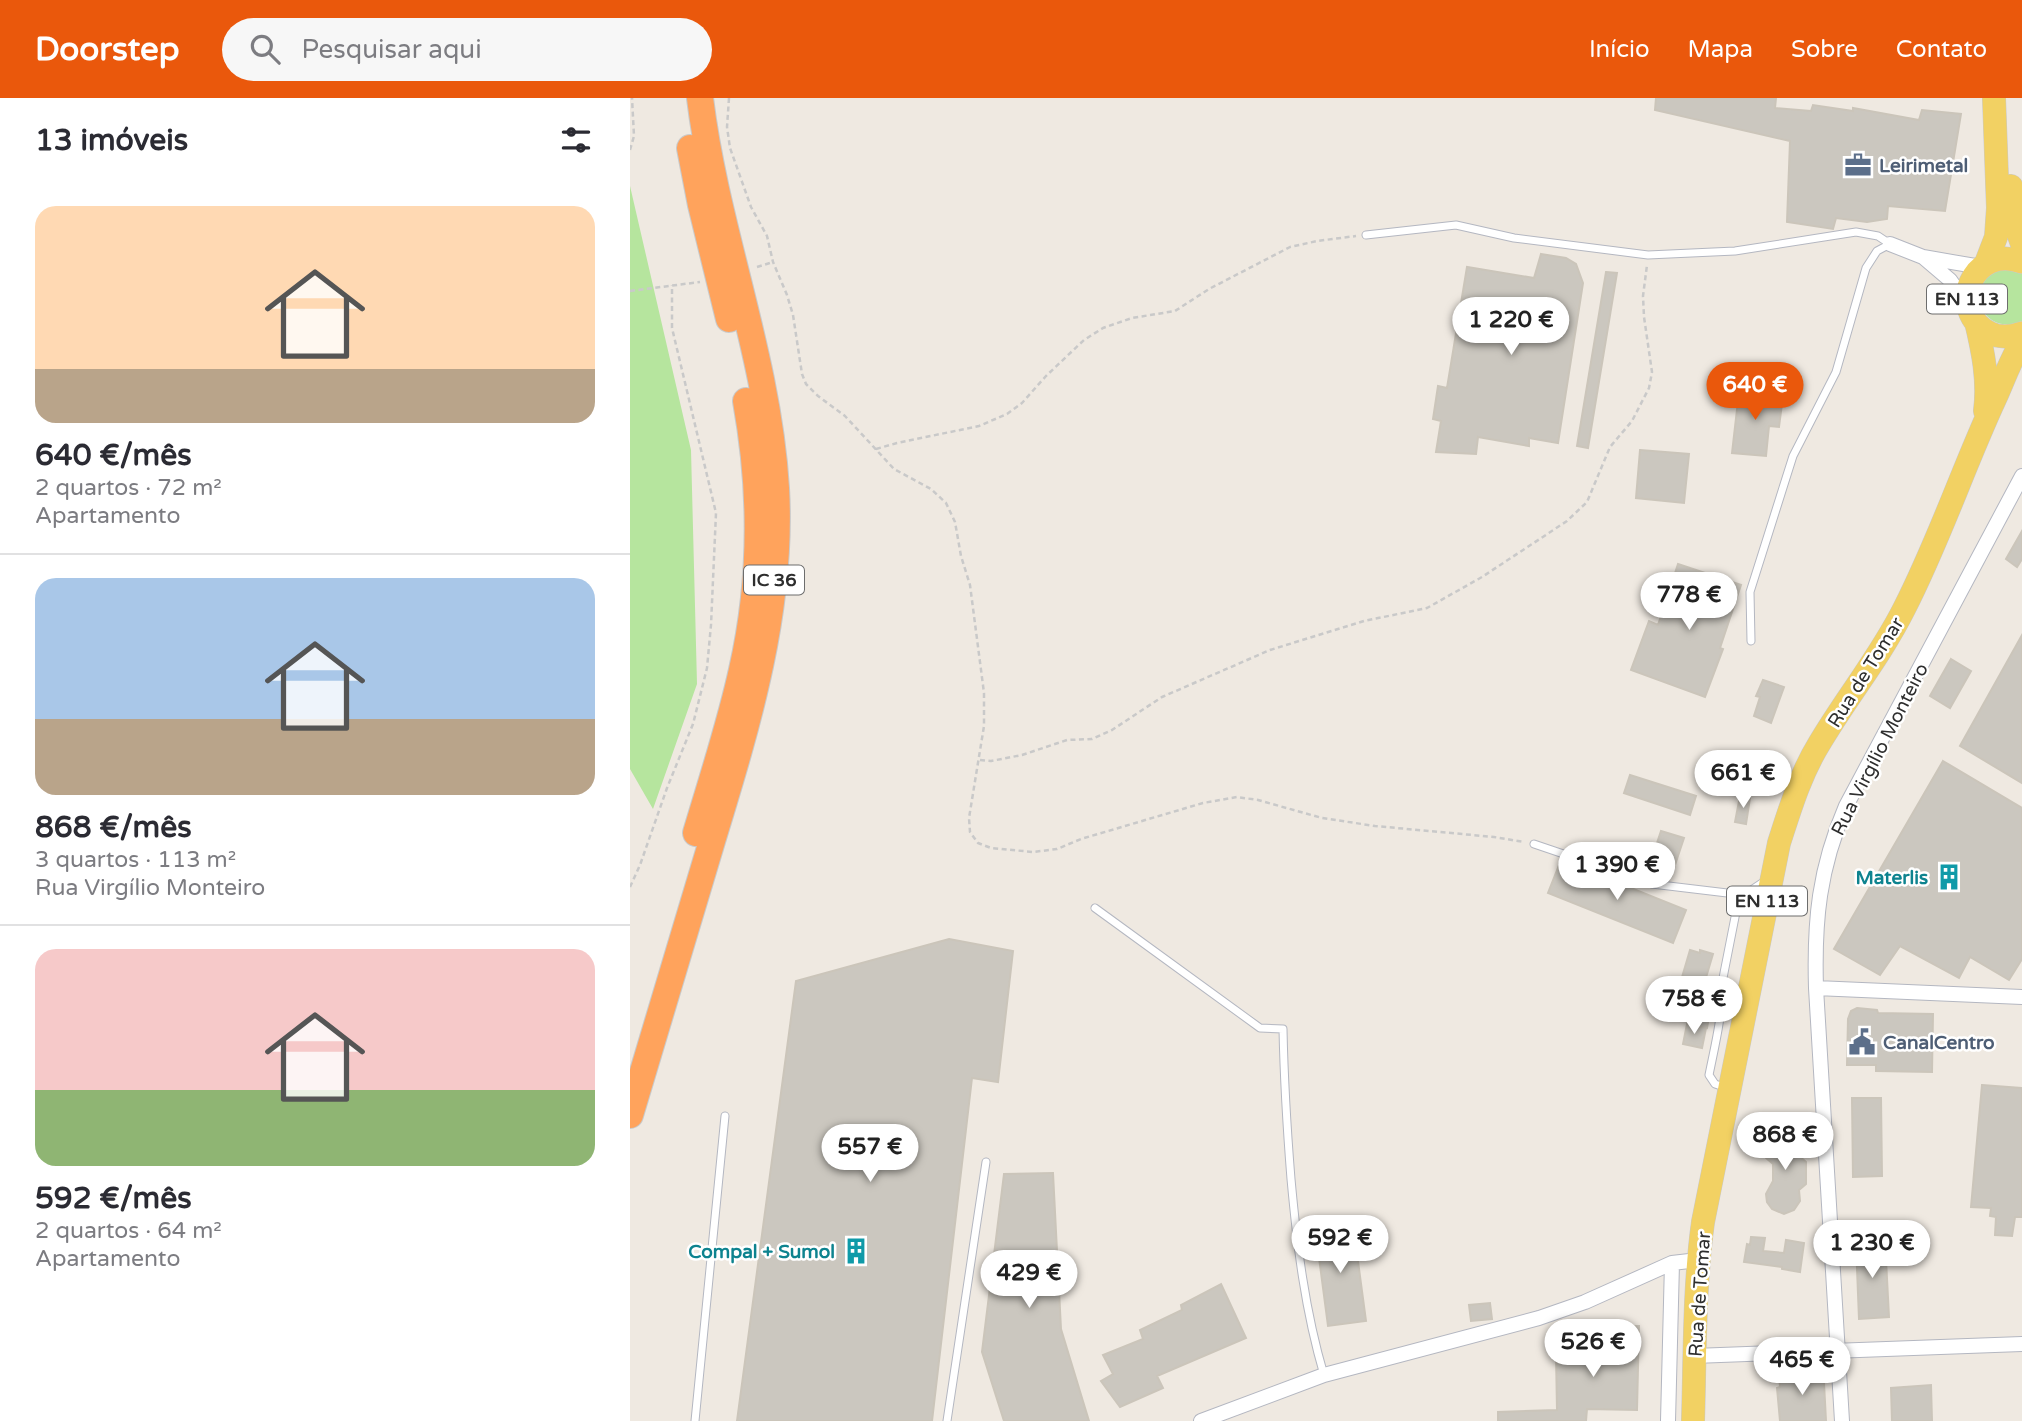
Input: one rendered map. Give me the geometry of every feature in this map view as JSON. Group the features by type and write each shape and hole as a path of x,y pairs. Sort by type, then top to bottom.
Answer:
{"highway":[{"name":"IC 36","path":"630,1052 743,669 757,567 757,495 748,411 734,337 698,194 682,98"},
{"name":"IC 36","path":"630,1115 745,733 762,659 773,590 776,538 773,454 764,394 709,157 700,98"}],"main road":[{"name":"Rua de Tomar","path":"1983,425 1986,406 1983,351 1967,295 1970,283 1983,265 1996,237 1998,208 1994,98"},
{"path":"2008,98 2013,205 2015,224 2022,244"},
{"name":"EN 113","path":"1983,265 1995,259 2007,258 2022,262"},
{"name":"EN 113","path":"1972,314 1984,330 1995,335 2007,337 2022,333"},
{"name":"Rua de Tomar","path":"1693,1421 1698,1260 1703,1222 1779,843 1795,792 1818,745 1904,610 2022,341"}],"street":[{"path":"1890,244 1923,257 1983,265"},
{"path":"1923,257 1950,280 1972,314"},
{"name":"Rua Virgílio Monteiro","path":"1842,1421 1816,988 1815,945 1819,893 1827,855 1840,819 2022,476"},
{"path":"1816,988 2022,997"},
{"path":"1201,1421 1324,1375 1539,1318 1586,1302 1672,1263 1698,1260"},
{"path":"1668,1421 1672,1263"},
{"path":"1695,1356 2022,1344"}],"lane":[{"path":"1366,235 1456,225 1514,238 1648,255 1735,251 1856,232 1878,236 1890,244 1877,251 1867,268 1836,372 1793,456 1750,592 1751,641"},
{"path":"1534,844 1652,884 1744,895"},
{"path":"1731,1089 1715,1084 1709,1075 1734,918 1744,895 1771,877"},
{"path":"1095,908 1260,1028 1283,1029 1284,1093 1297,1246 1313,1336 1324,1375"},
{"path":"695,1421 725,1116"},
{"path":"947,1421 986,1162"}],"path":[{"path":"630,150 634,136 632,98"},
{"path":"729,98 727,127 730,148 751,207 767,236 773,262 787,295 806,384 845,416 894,469 931,489 946,503 955,522 961,556 971,585 984,693 984,726 969,818 970,832 978,843 991,848 1033,852 1058,849 1081,839 1203,803 1237,797 1258,800 1322,818 1375,826 1494,836 1534,844"},
{"path":"876,449 979,426 1007,414 1022,403 1084,340 1103,328 1132,318 1175,311 1209,289 1290,247 1366,235"},
{"path":"979,760 991,761 1022,755 1067,740 1091,739 1112,730 1162,697 1270,650 1364,621 1427,607 1482,577 1567,521 1587,502 1610,447 1632,421 1649,388 1652,372 1643,296 1648,255"},
{"path":"757,267 773,262"},
{"path":"630,291 703,281"},
{"path":"630,887 693,724 707,668 712,625 716,513 672,328 672,285"}],"green space":[{"path":"630,186 691,450 697,684 653,809 630,769"},
{"path":"2005,268 2022,273 2022,321 2007,324 1995,322 1986,315 1980,294 1983,283 1991,274"}],"building":[{"path":"1656,98 1776,98 1775,108 1811,111 1813,105 1853,111 1853,108 1919,120 1922,110 1961,114 1945,211 1888,206 1887,219 1867,222 1836,218 1833,229 1787,222 1790,141 1655,110"},
{"path":"1541,254 1566,258 1576,264 1583,283 1558,443 1529,438 1529,446 1478,437 1476,454 1436,452 1441,421 1433,419 1438,386 1447,388 1467,267 1534,278"},
{"path":"1606,272 1617,273 1588,448 1577,446"},
{"path":"1739,392 1783,396 1779,427 1769,426 1766,456 1732,453"},
{"path":"1640,450 1689,454 1684,503 1636,498"},
{"path":"2022,531 2022,559 2017,567 2006,559"},
{"path":"1678,564 1741,585 1720,648 1723,649 1705,697 1631,670 1649,621 1658,625"},
{"path":"2022,635 2022,783 1960,746"},
{"path":"1951,659 1971,671 1950,708 1930,696"},
{"path":"1763,680 1784,687 1771,723 1754,716 1760,697 1756,696"},
{"name":"Materlis","path":"1943,761 2022,808 2022,959 2009,980 1970,957 1959,978 1900,946 1880,975 1834,949"},
{"path":"1630,775 1696,796 1690,815 1624,793"},
{"path":"1740,796 1750,798 1746,824 1735,822"},
{"path":"1661,831 1684,838 1671,877 1648,870"},
{"path":"1561,860 1686,910 1673,943 1548,893"},
{"name":"Compal + Sumol","path":"949,939 1013,951 998,1082 972,1078 932,1421 737,1421 796,981"},
{"path":"1690,950 1713,954 1702,991 1680,984"},
{"path":"1702,994 1716,997 1714,1018 1709,1017 1707,1028 1697,1026"},
{"name":"CanalCentro","path":"1857,1008 1877,1010 1878,1013 1933,1014 1932,1072 1876,1071 1876,1065 1847,1065 1848,1019 1851,1011"},
{"path":"1687,1024 1706,1028 1702,1048 1683,1044"},
{"path":"1982,1085 2022,1088 2022,1217 2015,1217 2012,1236 1995,1235 1996,1217 1990,1216 1991,1208 1971,1207"},
{"path":"1852,1098 1881,1098 1882,1176 1853,1177"},
{"path":"1780,1130 1796,1137 1798,1155 1806,1162 1806,1184 1799,1190 1800,1201 1794,1210 1784,1214 1772,1209 1766,1194 1773,1181 1773,1164 1766,1158 1764,1151 1766,1139"},
{"path":"1053,1173 1061,1329 1089,1421 1004,1421 982,1352 1004,1174"},
{"path":"1353,1224 1366,1321 1328,1326 1315,1227"},
{"path":"1751,1237 1765,1238 1763,1251 1784,1253 1786,1240 1804,1243 1800,1272 1744,1262"},
{"path":"1885,1240 1889,1317 1859,1319 1856,1243"},
{"path":"1221,1284 1246,1338 1157,1376 1163,1388 1120,1407 1101,1381 1113,1374 1103,1355 1143,1339 1140,1330 1182,1310 1181,1305"},
{"path":"1490,1303 1492,1319 1471,1321 1469,1305"},
{"path":"1639,1326 1637,1410 1587,1409 1586,1421 1498,1421 1498,1412 1557,1410 1556,1355 1591,1355 1593,1327"},
{"path":"1813,1370 1824,1383 1826,1421 1780,1421 1777,1388 1780,1387 1779,1374"},
{"path":"1931,1385 1932,1421 1892,1421 1891,1388"}],"place":[{"name":"Leirimetal","path":"1858,165"},
{"name":"Materlis","path":"1949,877"},
{"name":"CanalCentro","path":"1862,1042"},
{"name":"Compal + Sumol","path":"856,1251"}]}
